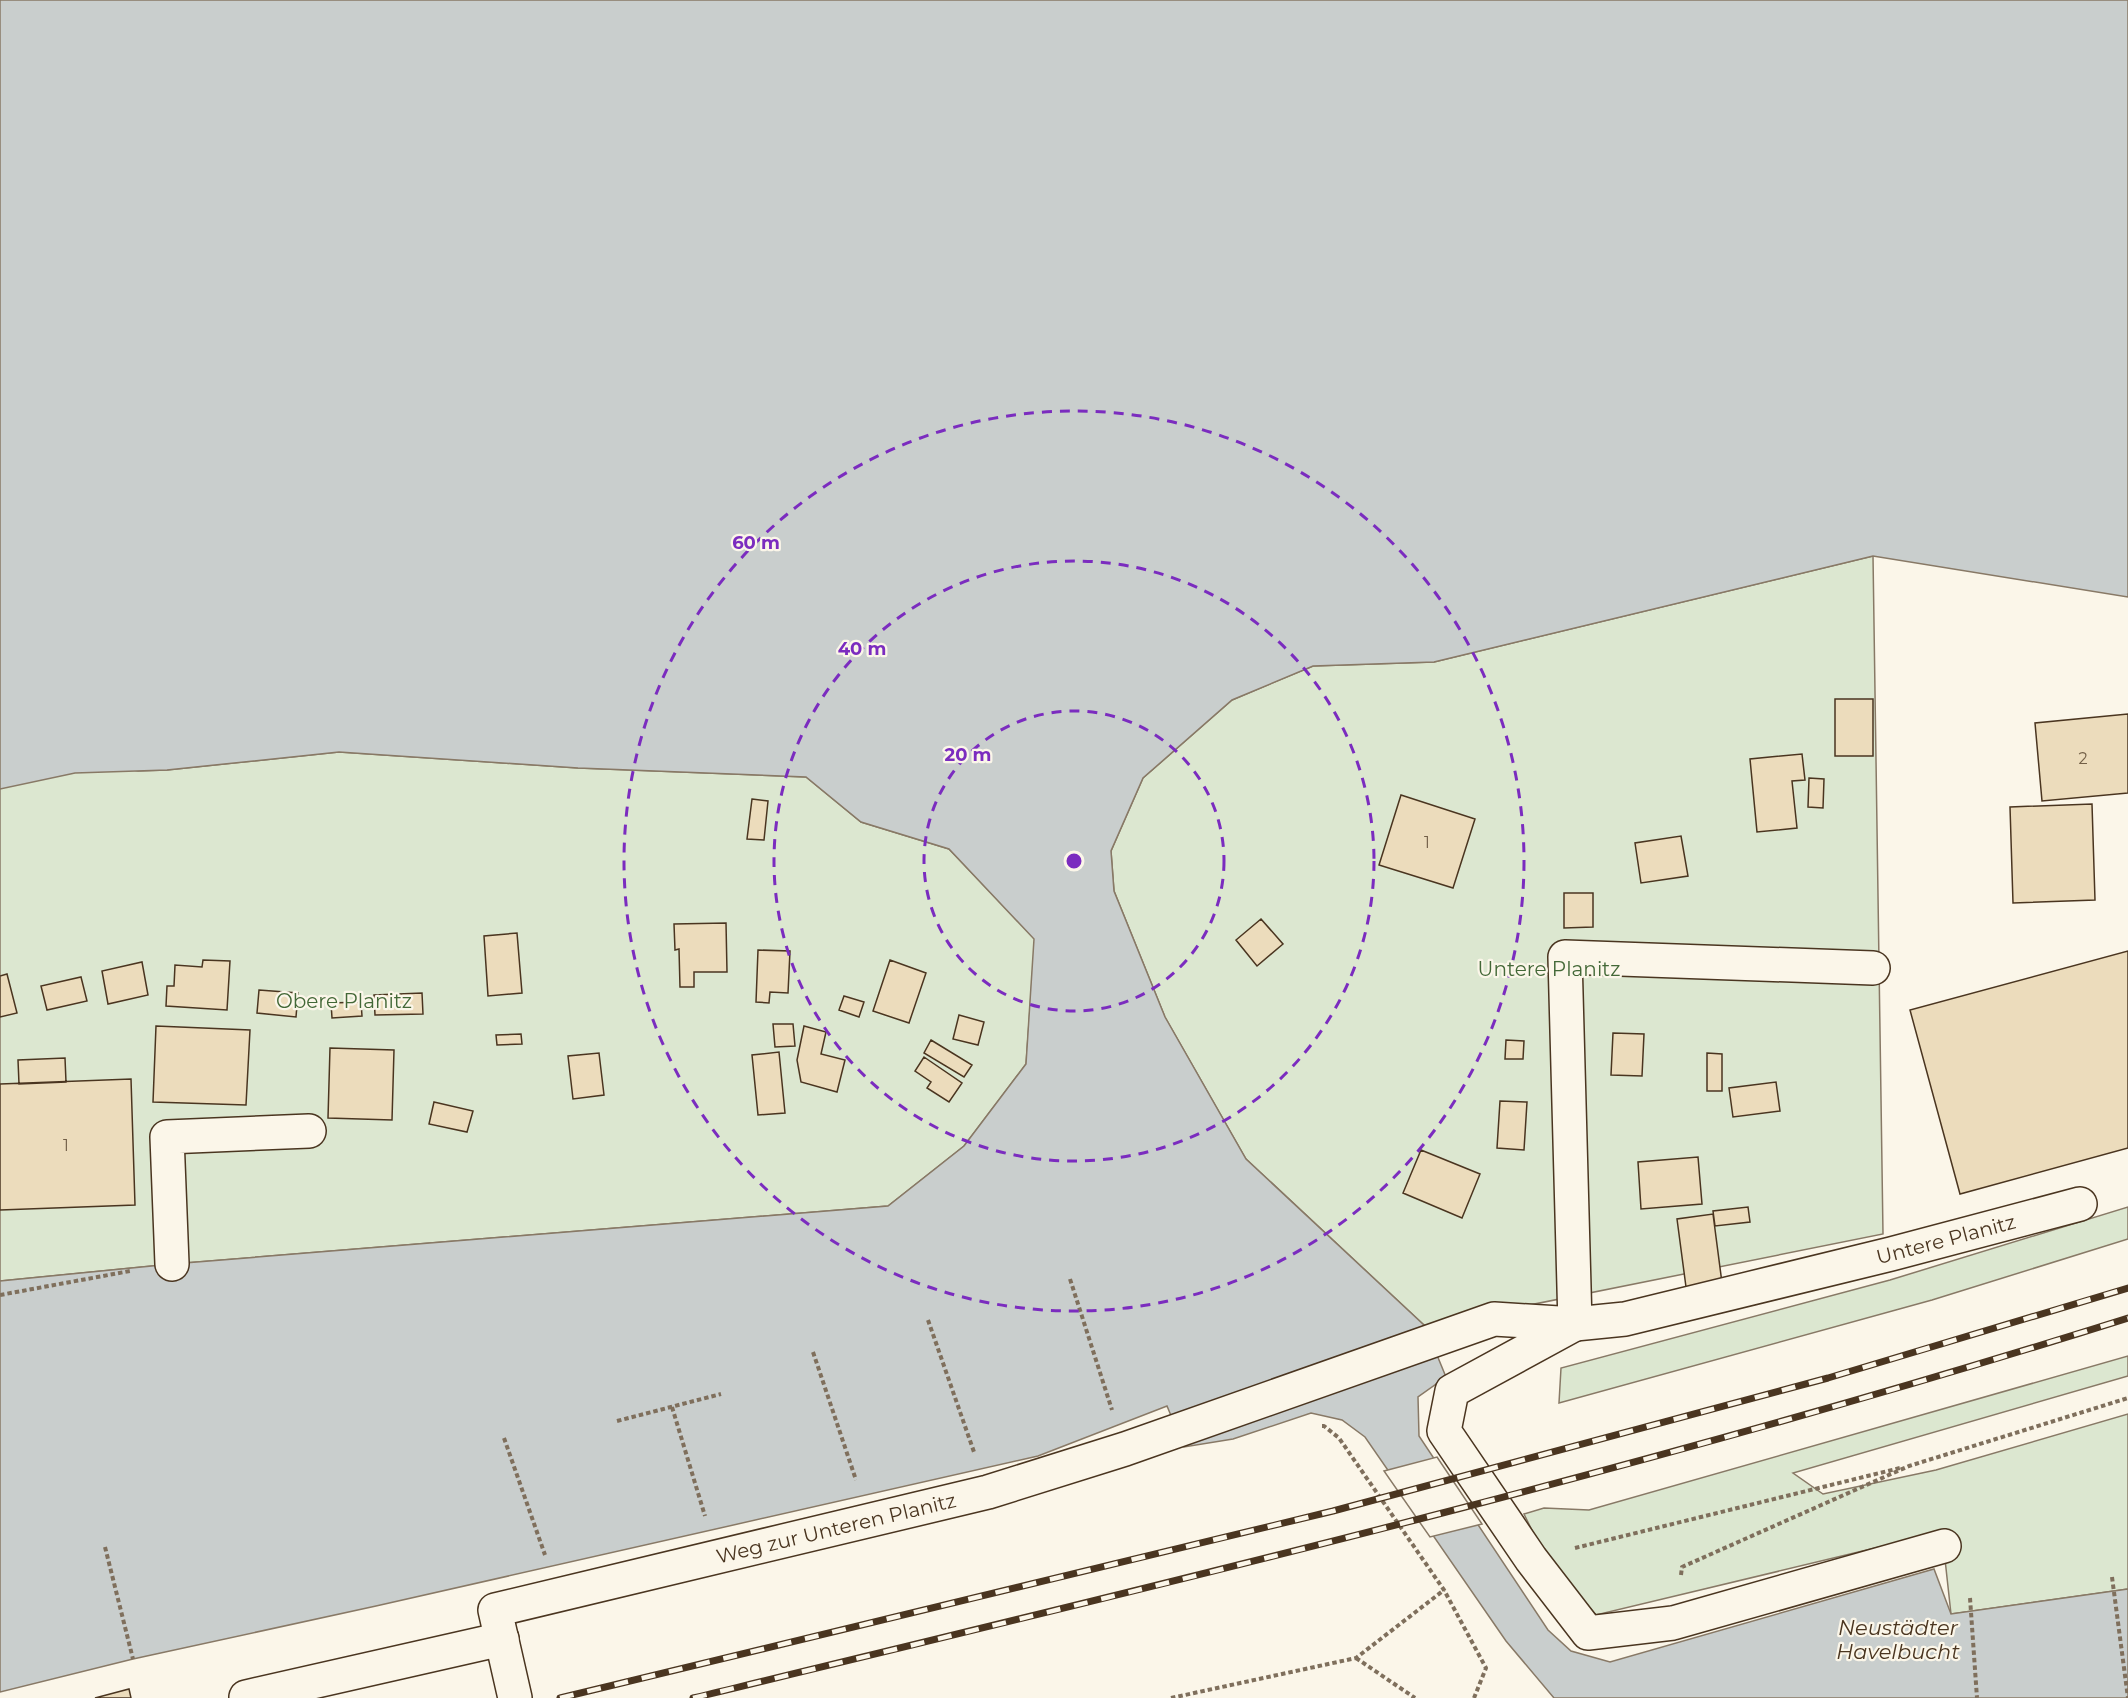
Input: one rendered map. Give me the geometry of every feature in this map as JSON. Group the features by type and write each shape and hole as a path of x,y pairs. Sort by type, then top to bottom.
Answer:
{"lane":[{"path":"1873,968 1565,957 1575,1324 1452,1391 1444,1431 1531,1559 1588,1632 1674,1623 1944,1546"},
{"path":"172,1264 167,1137 309,1131"},
{"name":"Untere Planitz","path":"1494,1319 1575,1324 1636,1316 1891,1254 2080,1204"},
{"name":"Weg zur Unteren Planitz","path":"246,1697 499,1624 717,1557 988,1492 1125,1449 1494,1319"},
{"path":"499,1624 515,1698"}],"path":[{"path":"0,1295 137,1270"},
{"path":"1071,1279 1125,1449"},
{"path":"928,1320 988,1492"},
{"path":"813,1352 870,1520"},
{"path":"617,1421 722,1394"},
{"path":"1531,1559 1909,1466 2128,1398"},
{"path":"672,1407 717,1557"},
{"path":"1313,1429 1324,1426 1339,1438 1444,1590 1486,1668 1474,1698"},
{"path":"504,1438 546,1556"},
{"path":"1674,1623 1682,1567 1909,1466"},
{"path":"105,1547 133,1659"},
{"path":"2112,1577 2128,1698"},
{"path":"1171,1698 1356,1658 1444,1590"},
{"path":"1970,1598 1977,1698"},
{"path":"1356,1658 1415,1698"}],"green space":[{"name":"Untere Planitz","path":"1873,556 1883,1234 1425,1326 1246,1159 1165,1017 1114,891 1111,851 1143,778 1232,700 1313,666 1434,662"},
{"name":"Obere Planitz","path":"0,741 138,771 339,752 578,768 806,777 861,822 949,849 1035,939 1026,1064 964,1146 888,1206 172,1264 0,1281"},
{"path":"2128,1207 2128,1239 1932,1300 1559,1403 1561,1368 1890,1280"},
{"path":"2128,1356 2128,1376 1793,1473 1823,1494 1936,1470 2128,1414 2128,1589 1951,1614 1942,1532 1596,1615 1543,1553 1524,1514 1544,1508 1589,1510"}],"water":[{"name":"Neustädter Havelbucht","path":"0,0 2128,0 2128,597 1873,556 1434,662 1313,666 1232,700 1143,778 1111,851 1114,891 1165,1017 1246,1159 1425,1326 1446,1377 1418,1397 1419,1436 1548,1630 1571,1651 1610,1662 1934,1569 1951,1614 2128,1589 2128,1698 1554,1698 1506,1641 1365,1437 1342,1420 1311,1413 1233,1439 1184,1447 1167,1406 1038,1456 133,1659 0,1692 0,1281 172,1264 888,1206 964,1146 1026,1064 1034,939 949,849 861,822 806,777 578,768 339,752 167,770 75,773 0,789"}],"pier":[{"path":"1437,1457 1482,1524 1430,1537 1384,1471"}],"building":[{"path":"1835,699 1873,699 1873,756 1835,756"},
{"path":"2128,714 2128,793 2042,801 2035,723"},
{"path":"1802,754 1805,780 1792,781 1797,828 1757,832 1750,759"},
{"path":"1809,778 1824,779 1823,808 1808,807"},
{"path":"1401,795 1475,819 1453,888 1379,865"},
{"path":"752,799 768,801 764,840 747,839"},
{"path":"2092,804 2095,900 2013,903 2010,807"},
{"path":"1681,836 1688,876 1641,883 1635,843"},
{"path":"1564,893 1593,893 1593,927 1564,928"},
{"path":"1261,919 1283,944 1257,966 1236,940"},
{"path":"726,923 727,972 694,972 694,987 680,987 679,949 675,950 674,924"},
{"path":"517,933 522,993 488,996 484,936"},
{"path":"758,950 790,951 788,993 770,992 769,1003 756,1002"},
{"path":"2128,951 2128,1148 1960,1194 1910,1010"},
{"path":"203,960 230,961 227,1010 166,1006 167,986 174,986 175,965 202,967"},
{"path":"890,960 926,973 909,1023 873,1011"},
{"path":"142,962 148,995 108,1004 102,971"},
{"path":"7,974 17,1013 0,1017 0,976"},
{"path":"81,977 87,1001 47,1010 41,986"},
{"path":"259,990 298,993 296,1017 257,1013"},
{"path":"422,993 423,1014 375,1015 374,995"},
{"path":"844,996 864,1002 859,1017 839,1010"},
{"path":"361,1002 362,1016 332,1018 331,1003"},
{"path":"959,1015 984,1022 978,1045 953,1039"},
{"path":"773,1024 793,1024 795,1046 775,1047"},
{"path":"156,1026 250,1030 246,1105 153,1102"},
{"path":"804,1026 826,1032 821,1054 845,1060 837,1092 801,1082 797,1060"},
{"path":"1613,1033 1644,1034 1642,1076 1611,1075"},
{"path":"521,1034 522,1044 497,1045 496,1035"},
{"path":"931,1040 972,1065 964,1077 924,1053"},
{"path":"1506,1040 1524,1041 1523,1059 1505,1059"},
{"path":"330,1048 394,1050 392,1120 328,1118"},
{"path":"779,1052 785,1113 758,1115 752,1055"},
{"path":"599,1053 604,1095 573,1099 568,1056"},
{"path":"1707,1053 1722,1054 1722,1091 1707,1091"},
{"path":"924,1057 962,1083 949,1102 927,1088 931,1082 915,1071"},
{"path":"65,1058 66,1082 19,1084 18,1060"},
{"path":"131,1079 135,1205 0,1210 0,1084"},
{"path":"1776,1082 1780,1111 1733,1117 1729,1088"},
{"path":"1500,1101 1527,1102 1524,1150 1497,1148"},
{"path":"434,1102 473,1111 467,1132 429,1124"},
{"path":"1421,1150 1480,1174 1462,1218 1403,1193"},
{"path":"1698,1157 1702,1204 1641,1209 1638,1162"},
{"path":"1748,1207 1750,1222 1715,1226 1713,1211"},
{"path":"1713,1214 1722,1283 1686,1287 1677,1219"},
{"path":"129,1689 131,1698 95,1698"}],"railway":[{"path":"560,1698 1333,1511 1828,1378 2128,1288"},
{"path":"693,1698 1054,1611 1593,1473 1772,1424 2128,1318"}]}
